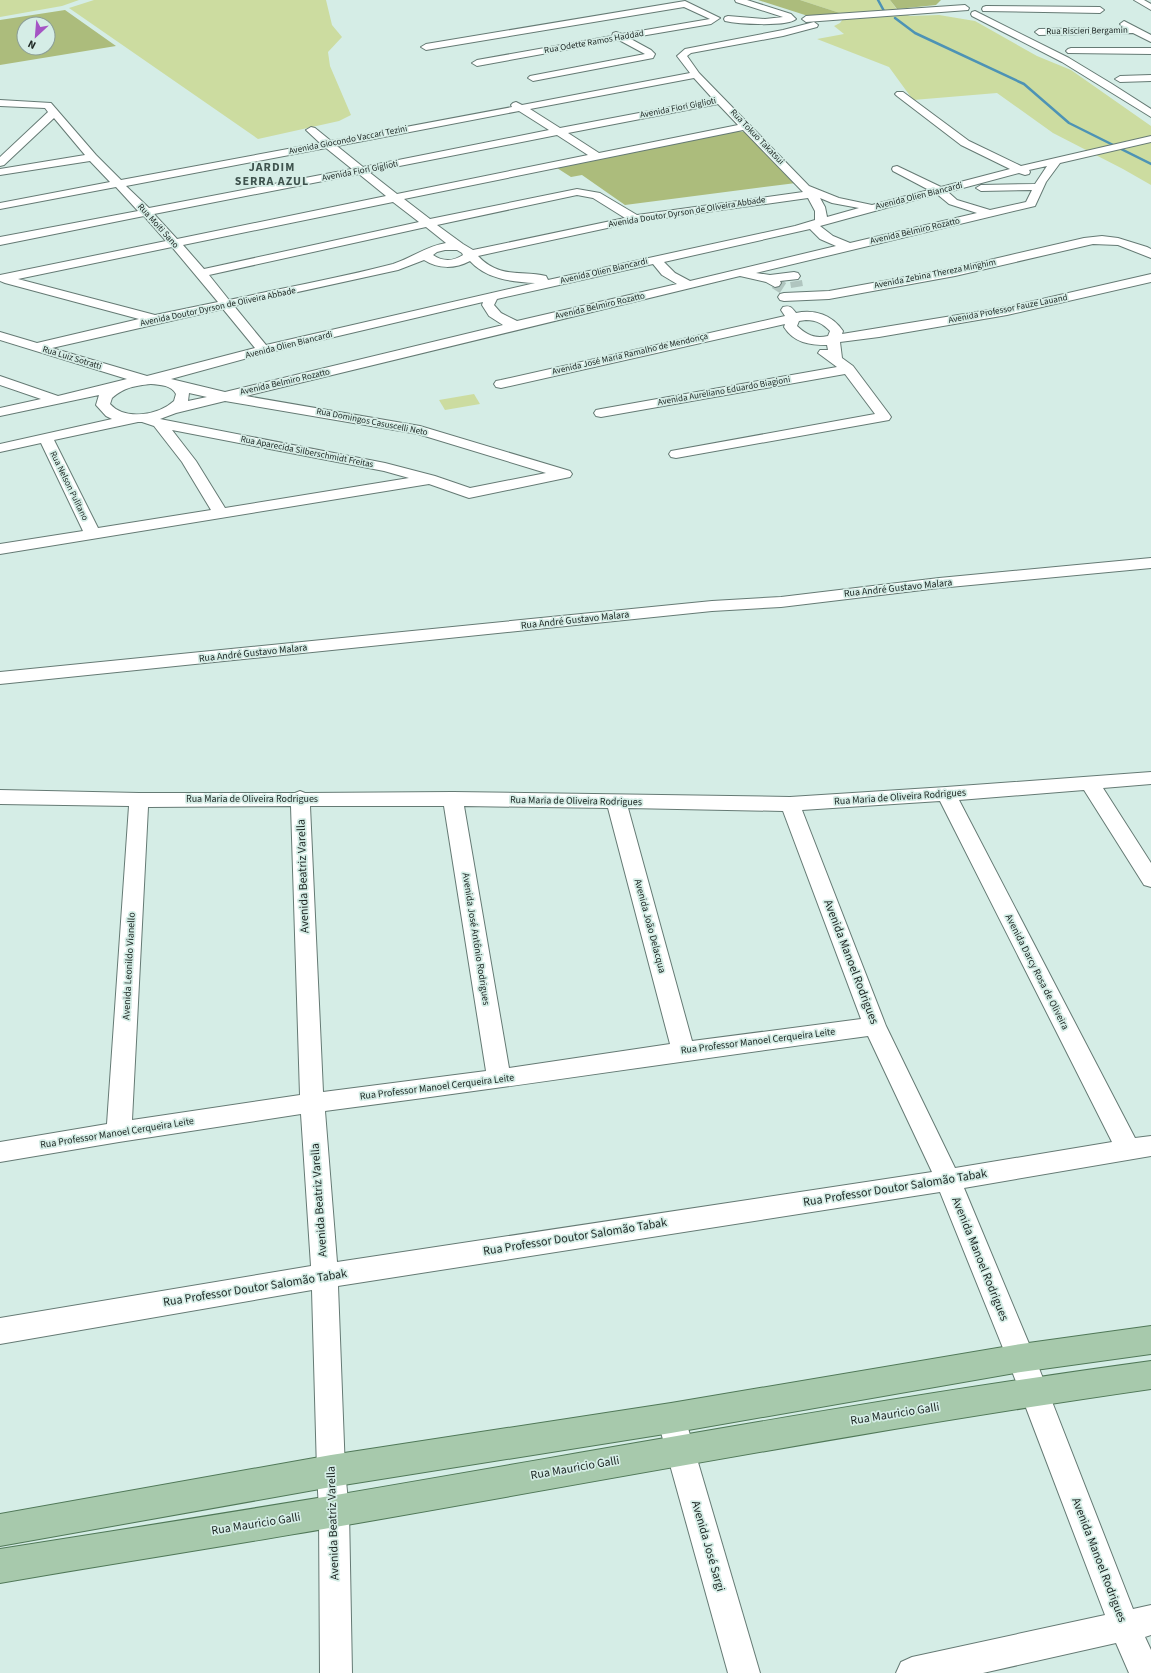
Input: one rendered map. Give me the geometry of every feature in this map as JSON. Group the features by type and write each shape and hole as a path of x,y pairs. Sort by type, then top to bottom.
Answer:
{"main road":[{"path":"0,1530 331,1471 671,1418 1021,1358 1151,1340"},
{"name":"Rua Mauricio Galli","path":"0,1566 334,1511 680,1449 1033,1390 1151,1375"}],"street":[{"path":"739,0 811,25"},
{"path":"783,33 836,18 927,12 974,9 1103,12 1080,0"},
{"path":"1138,0 1151,7"},
{"path":"426,47 685,4 719,20 764,24 811,25"},
{"path":"974,9 994,23 1073,63 1119,91 1151,114"},
{"path":"780,14 791,24"},
{"path":"532,78 650,56 648,52 588,20"},
{"name":"Rua Odette Ramos Haddad","path":"477,63 719,20"},
{"path":"1117,20 1151,40"},
{"path":"783,33 791,24"},
{"name":"Rua Riscieri Bergamin","path":"1039,32 1135,30"},
{"name":"Rua Tokuo Takatsui","path":"783,33 685,52 682,56 696,75 809,191 820,207 822,214 816,223"},
{"path":"1071,51 1151,51"},
{"name":"Avenida Giocondo Vaccari Tezini","path":"0,206 696,75"},
{"path":"1120,79 1151,78"},
{"path":"900,94 965,143 1019,170 1036,175 1040,184"},
{"path":"507,97 521,108 597,156"},
{"name":"Avenida Fiori Giglioti","path":"0,241 721,100"},
{"path":"0,103 51,109"},
{"path":"0,163 51,109"},
{"name":"Rua Moiti Sano","path":"51,109 92,157 146,212 201,273 263,350"},
{"path":"2,278 746,126"},
{"path":"311,130 395,198 459,247 468,251 481,265 502,274 530,279 564,280"},
{"name":"Avenida Olien Biancardi","path":"117,387 130,382 148,380 263,350 462,304 488,291 564,280 797,229 878,206 1019,170 1110,148 1151,140"},
{"name":"Avenida Olien Biancardi","path":"1128,144 1151,144"},
{"path":"0,172 92,157"},
{"path":"1040,184 1051,162"},
{"path":"897,169 945,190 1040,184"},
{"name":"Avenida Belmiro Rozatto","path":"140,418 222,396 1031,204 1040,184"},
{"path":"945,190 945,196 958,204 990,213"},
{"name":"Rua Tokuo Takatsui","path":"809,191 836,201 878,206"},
{"name":"Avenida Doutor Dyrson de Oliveira Abbade","path":"37,347 156,319 313,286 398,266 461,261 470,254 635,219 809,191"},
{"path":"201,273 433,226 577,192 596,195 635,219"},
{"path":"816,223 816,230 824,237 849,247"},
{"path":"433,226 440,237 439,244 430,252 431,260 469,268 484,276 488,291 488,305 492,313 501,320 516,326"},
{"path":"797,229 819,239 826,245 830,252"},
{"path":"1084,242 1104,239 1119,240 1129,243 1151,254"},
{"path":"1084,242 1101,241 1115,244 1151,263"},
{"name":"Avenida Zebina Thereza Minghim","path":"778,287 807,296 829,295 955,272 1084,242"},
{"name":"Avenida Doutor Dyrson de Oliveira Abbade","path":"398,266 445,246 459,247"},
{"path":"656,259 659,266 666,274 691,285"},
{"path":"793,261 796,281 835,335 836,359"},
{"path":"641,262 661,275 674,289"},
{"path":"741,273 778,287 796,281"},
{"path":"2,278 156,319"},
{"name":"Avenida Professor Fauze Lauand","path":"810,341 822,341 835,335 865,335 1007,311 1151,278"},
{"path":"676,454 884,417 848,369 810,341 800,336 786,309 778,287"},
{"path":"462,304 485,315 497,330"},
{"name":"Avenida José Maria Ramalho de Mendonça","path":"501,384 760,325 792,322 806,316 822,317"},
{"name":"Rua Luiz Sotratti","path":"0,336 148,380"},
{"name":"Avenida Aureliano Eduardo Biagioni","path":"600,413 848,369"},
{"path":"300,378 296,394 304,409"},
{"path":"0,380 57,400 123,417 140,418"},
{"path":"148,380 167,382 222,396"},
{"path":"170,410 180,402 183,394 178,386"},
{"path":"14,409 24,398 23,387"},
{"path":"0,412 117,387"},
{"path":"112,413 103,405 105,396 117,387"},
{"name":"Rua Domingos Casuscelli Neto","path":"222,396 420,430 565,474 469,493"},
{"path":"0,448 140,418"},
{"name":"Rua Aparecida Silberschmidt Freitas","path":"140,418 385,467 430,479 469,493"},
{"path":"159,423 190,461 220,513"},
{"path":"190,461 192,451 196,446 204,441 212,438 230,437"},
{"name":"Rua Nelson Pulitano","path":"46,439 93,534"},
{"path":"353,491 385,467"},
{"path":"0,549 430,479"},
{"name":"Rua André Gustavo Malara","path":"0,678 712,606 781,602 939,583 1151,563"},
{"name":"Rua Maria de Oliveira Rodrigues","path":"0,797 139,800 300,798 453,799 790,804 946,794 1151,778"},
{"path":"1089,782 1151,880"},
{"name":"Avenida Darcy Rosa de Oliveira","path":"946,794 1139,1148"},
{"name":"Avenida Beatriz Varella","path":"300,798 312,1103 325,1276 331,1471 334,1511 336,1673"},
{"name":"Avenida José Antônio Rodrigues","path":"453,799 499,1079"},
{"name":"Avenida Leonildo Vianello","path":"119,1132 139,800"},
{"name":"Avenida João Delacqua","path":"616,801 683,1051"},
{"name":"Avenida Manoel Rodrigues","path":"790,804 875,1026 948,1180 1033,1390 1138,1622 1145,1673"},
{"name":"Rua Professor Manoel Cerqueira Leite","path":"0,1152 119,1132 312,1103 499,1079 683,1051 875,1026"},
{"name":"Rua Professor Doutor Salomão Tabak","path":"0,1330 325,1276 948,1180 1139,1148"},
{"name":"Avenida José Sargi","path":"671,1418 744,1673"},
{"path":"912,1673 1138,1622"}],"green space":[{"path":"0,0 79,0 62,6 0,17"},
{"path":"94,0 326,0 332,25 342,37 328,52 330,66 351,115 339,121 258,139 69,8"},
{"path":"758,0 800,0 846,15 818,17 805,15"},
{"path":"800,0 890,0 898,11 910,16 939,15 975,21 1037,56 1071,70 1151,126 1151,185 1053,133 997,93 913,100 889,67 817,39 844,34 834,26 840,23 846,15"},
{"path":"890,0 941,0 936,5 897,9"},
{"path":"65,10 116,46 56,56 56,16 26,16"},
{"path":"16,18 16,56 55,56 0,65 0,20"},
{"path":"737,131 746,132 796,183 625,205 582,175 571,177 557,168"},
{"path":"474,394 480,404 445,410 439,400"}],"waterway":[{"path":"878,0 884,11"},
{"path":"895,18 915,33 1024,84 1069,123 1151,164"}],"tunnel":[{"path":"796,281 797,287"},
{"path":"775,283 783,288"}],"district":[{"name":"JARDIM SERRA AZUL","path":"272,174"}]}
